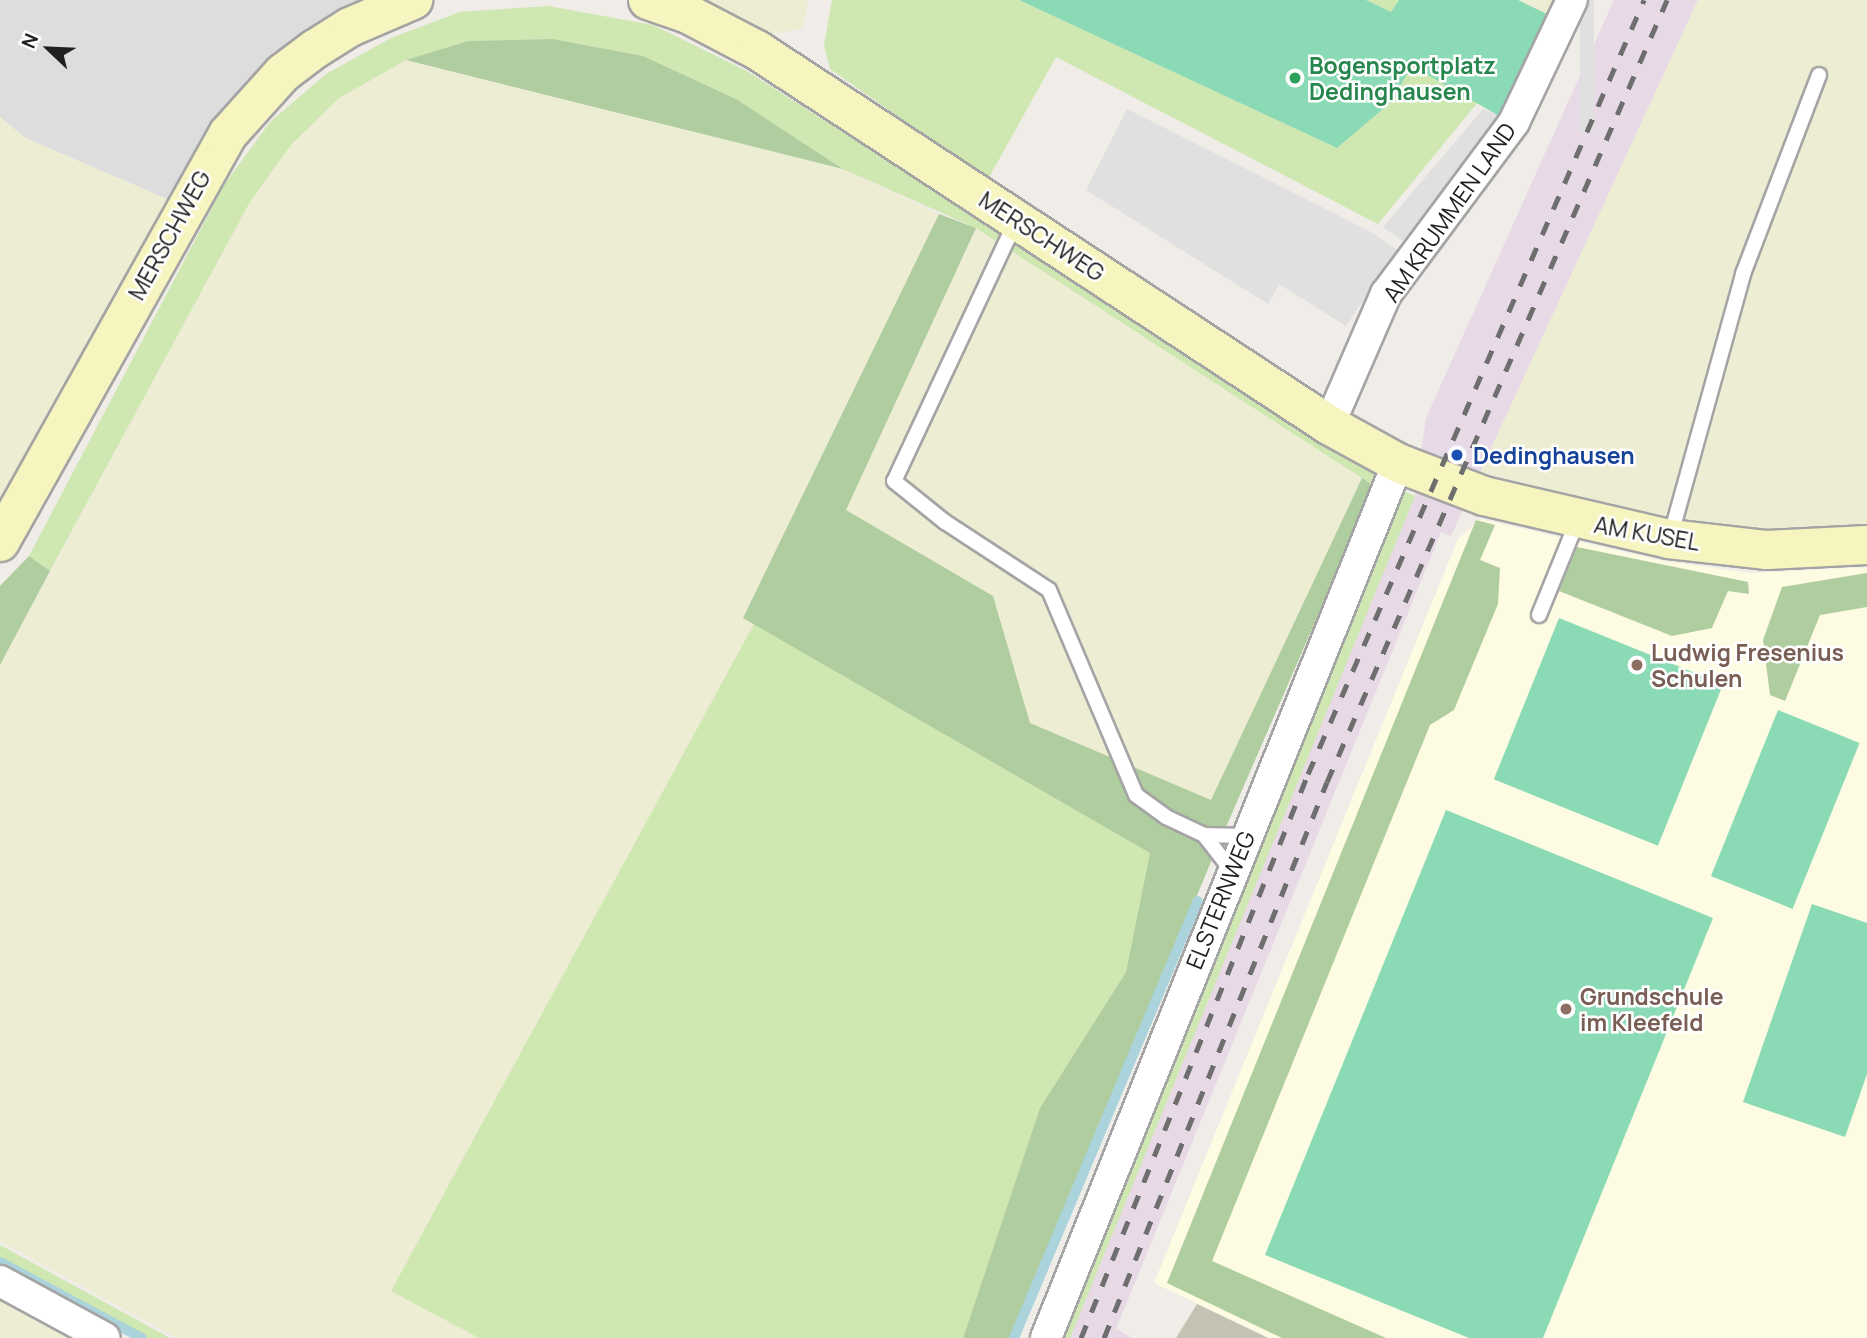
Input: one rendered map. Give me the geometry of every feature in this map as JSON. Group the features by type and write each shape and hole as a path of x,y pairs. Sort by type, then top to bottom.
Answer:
{"street":[{"name":"MERSCHWEG","path":"0,542 228,134 283,73 315,49 350,27 413,0"},
{"name":"MERSCHWEG","path":"648,0 688,14 757,50 1329,425 1398,463 1433,478"},
{"name":"AM KRUMMEN LAND","path":"1329,425 1387,295 1514,122 1572,0"},
{"name":"ELSTERNWEG","path":"1046,1338 1398,463"},
{"name":"AM KUSEL","path":"1433,478 1577,522 1670,539 1767,550 1867,545"},
{"path":"0,1282 105,1338"}],"lane":[{"path":"1670,539 1743,274 1819,75"},
{"path":"1017,219 894,481 945,522 1049,590 1136,795 1166,817 1204,835 1246,836"},
{"path":"1539,615 1577,522"},
{"path":"1204,835 1232,871"}],"shaded area":[{"path":"0,0 378,0 174,202 25,138 0,117"},
{"path":"1580,0 1594,0 1594,132 1580,132"},
{"path":"1614,0 1698,0 1451,536 1441,532 1116,1329 1132,1338 1070,1338 1303,760 1415,496 1426,418"},
{"path":"1127,109 1371,232 1397,250 1346,326 1279,284 1268,304 1086,190"},
{"path":"1483,109 1501,117 1403,241 1383,227"},
{"name":"Grundschule im Kleefeld","path":"1480,519 1663,561 1752,573 1867,567 1867,1338 1270,1338 1154,1283 1458,539"},
{"path":"1197,1304 1268,1338 1176,1338"}],"green space":[{"path":"684,0 808,0 803,28 765,36"},
{"path":"832,0 1019,0 1337,148 1390,103 1412,66 1478,102 1378,224 1056,57 988,179 830,69 824,45"},
{"name":"Bogensportplatz Dedinghausen","path":"1019,0 1366,0 1391,12 1399,0 1518,0 1549,15 1501,117 1412,66 1390,103 1337,148"},
{"path":"1366,0 1399,0 1391,12"},
{"path":"1518,0 1556,0 1549,15"},
{"path":"1698,0 1867,0 1867,528 1771,538 1705,529 1480,472"},
{"path":"548,6 653,25 747,71 1382,478 1374,486 976,228 843,169 736,99 643,56 553,39 468,41 406,60 339,98 291,145 251,200 50,571 29,556 224,185 270,122 326,74 391,38 460,12"},
{"path":"553,39 643,56 736,99 843,169 406,60 468,41"},
{"path":"406,60 843,169 939,214 743,617 754,624 391,1291 479,1338 177,1338 0,1241 0,665 251,200 291,145 339,98"},
{"path":"0,117 25,138 174,202 0,524"},
{"path":"939,214 976,228 846,510 993,596 1030,723 1211,800 1362,478 1374,486 1210,864 1015,1338 963,1338 1040,1108 1126,972 1150,853 743,618"},
{"path":"976,228 1362,478 1211,800 1030,723 993,596 846,510"},
{"path":"1396,488 1415,496 1070,1338 1055,1338"},
{"path":"1476,520 1495,525 1480,560 1500,568 1498,604 1454,710 1430,725 1212,1261 1386,1338 1282,1338 1167,1283"},
{"path":"1577,547 1748,582 1749,594 1728,591 1712,628 1672,636 1559,591"},
{"path":"29,556 50,571 0,665 0,586"},
{"path":"1867,573 1867,607 1820,615 1785,701 1770,695 1763,640 1782,587"},
{"path":"1559,618 1723,684 1658,846 1494,779"},
{"path":"754,624 1150,853 1126,972 1040,1108 963,1338 479,1338 391,1291"},
{"path":"1778,710 1860,743 1793,909 1711,876"},
{"path":"1446,810 1713,918 1543,1338 1469,1338 1265,1255"},
{"path":"1812,904 1867,923 1867,1074 1845,1137 1743,1102"},
{"path":"0,1245 170,1338 135,1338 0,1265"},
{"path":"0,1293 84,1338 0,1338"}],"waterway":[{"path":"1014,1338 1198,901"},
{"path":"0,1262 142,1338"}],"railway":[{"path":"1081,1338 1308,774 1644,0"},
{"path":"1104,1338 1327,782 1667,0"}],"place":[{"name":"Bogensportplatz Dedinghausen","path":"1295,78"},
{"name":"Dedinghausen","path":"1457,455"},
{"name":"Ludwig Fresenius Schulen","path":"1637,665"},
{"name":"Grundschule im Kleefeld","path":"1566,1009"}]}
